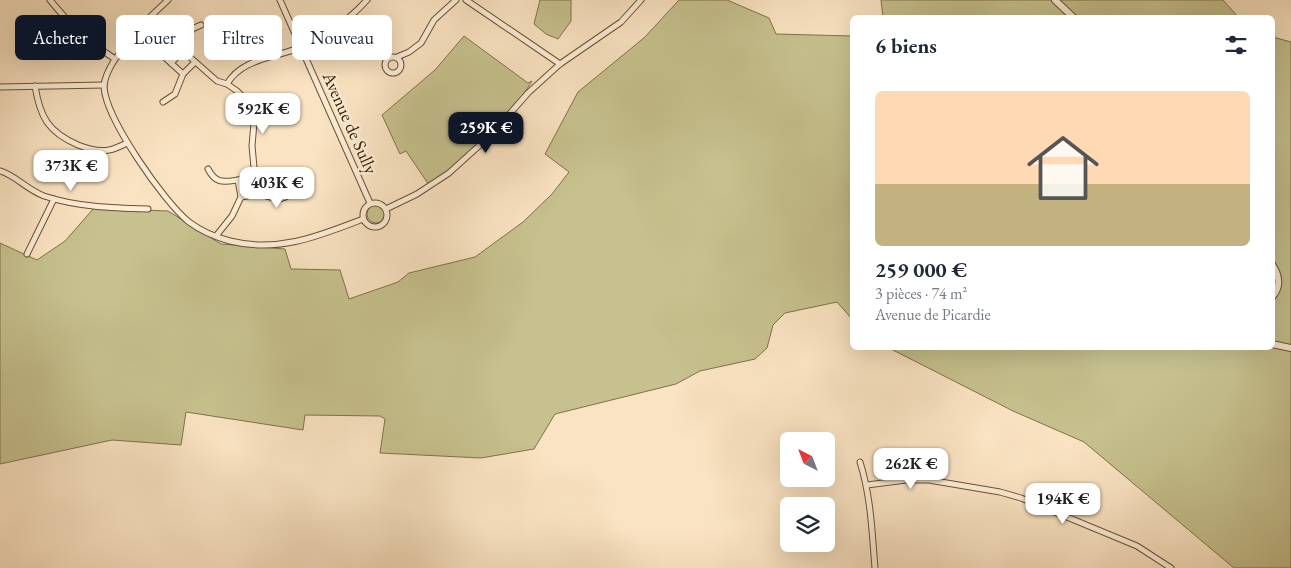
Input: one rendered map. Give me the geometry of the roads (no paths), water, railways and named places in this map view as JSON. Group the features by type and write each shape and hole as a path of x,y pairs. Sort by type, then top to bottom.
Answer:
{"street":[{"path":"50,0 78,31 115,60 110,66 104,85 106,97 127,143 177,211 194,226 228,241 250,244 293,243 363,219"},
{"path":"153,15 168,0"},
{"name":"Avenue de Sully","path":"280,0 292,27"},
{"path":"351,15 368,0"},
{"path":"396,57 409,52 422,42 434,20 456,0"},
{"path":"466,0 560,64"},
{"path":"386,209 418,194 456,167 491,135 528,93 560,64 621,22 641,0"},
{"path":"1055,0 1071,15"},
{"path":"194,28 201,25"},
{"path":"227,84 232,76 245,66 292,50"},
{"path":"168,60 183,74"},
{"path":"171,63 174,60"},
{"name":"Avenue de Sully","path":"307,60 370,203"},
{"path":"163,102 174,94 183,74 195,62 218,81 227,84 237,91 249,103 252,112 254,123 252,146 258,194"},
{"path":"0,87 104,85"},
{"path":"35,86 38,106 47,124 62,138 90,150 109,150 127,143"},
{"path":"208,169 212,177 222,182 255,178"},
{"path":"0,171 8,174 29,189 54,199 94,207 148,210"},
{"path":"216,236 232,216 241,197 238,180"},
{"path":"241,197 258,194 276,199 284,199 290,194"},
{"path":"27,254 54,199"},
{"path":"370,203 381,204 386,209 386,220 381,225 371,226 363,219 364,208 370,203"},
{"path":"1275,270 1279,284 1275,293"},
{"path":"1275,345 1291,348"},
{"path":"860,462 871,507 875,568"},
{"path":"867,485 906,480 928,480 1000,492 1038,504 1137,546 1154,555 1171,568"}]}
